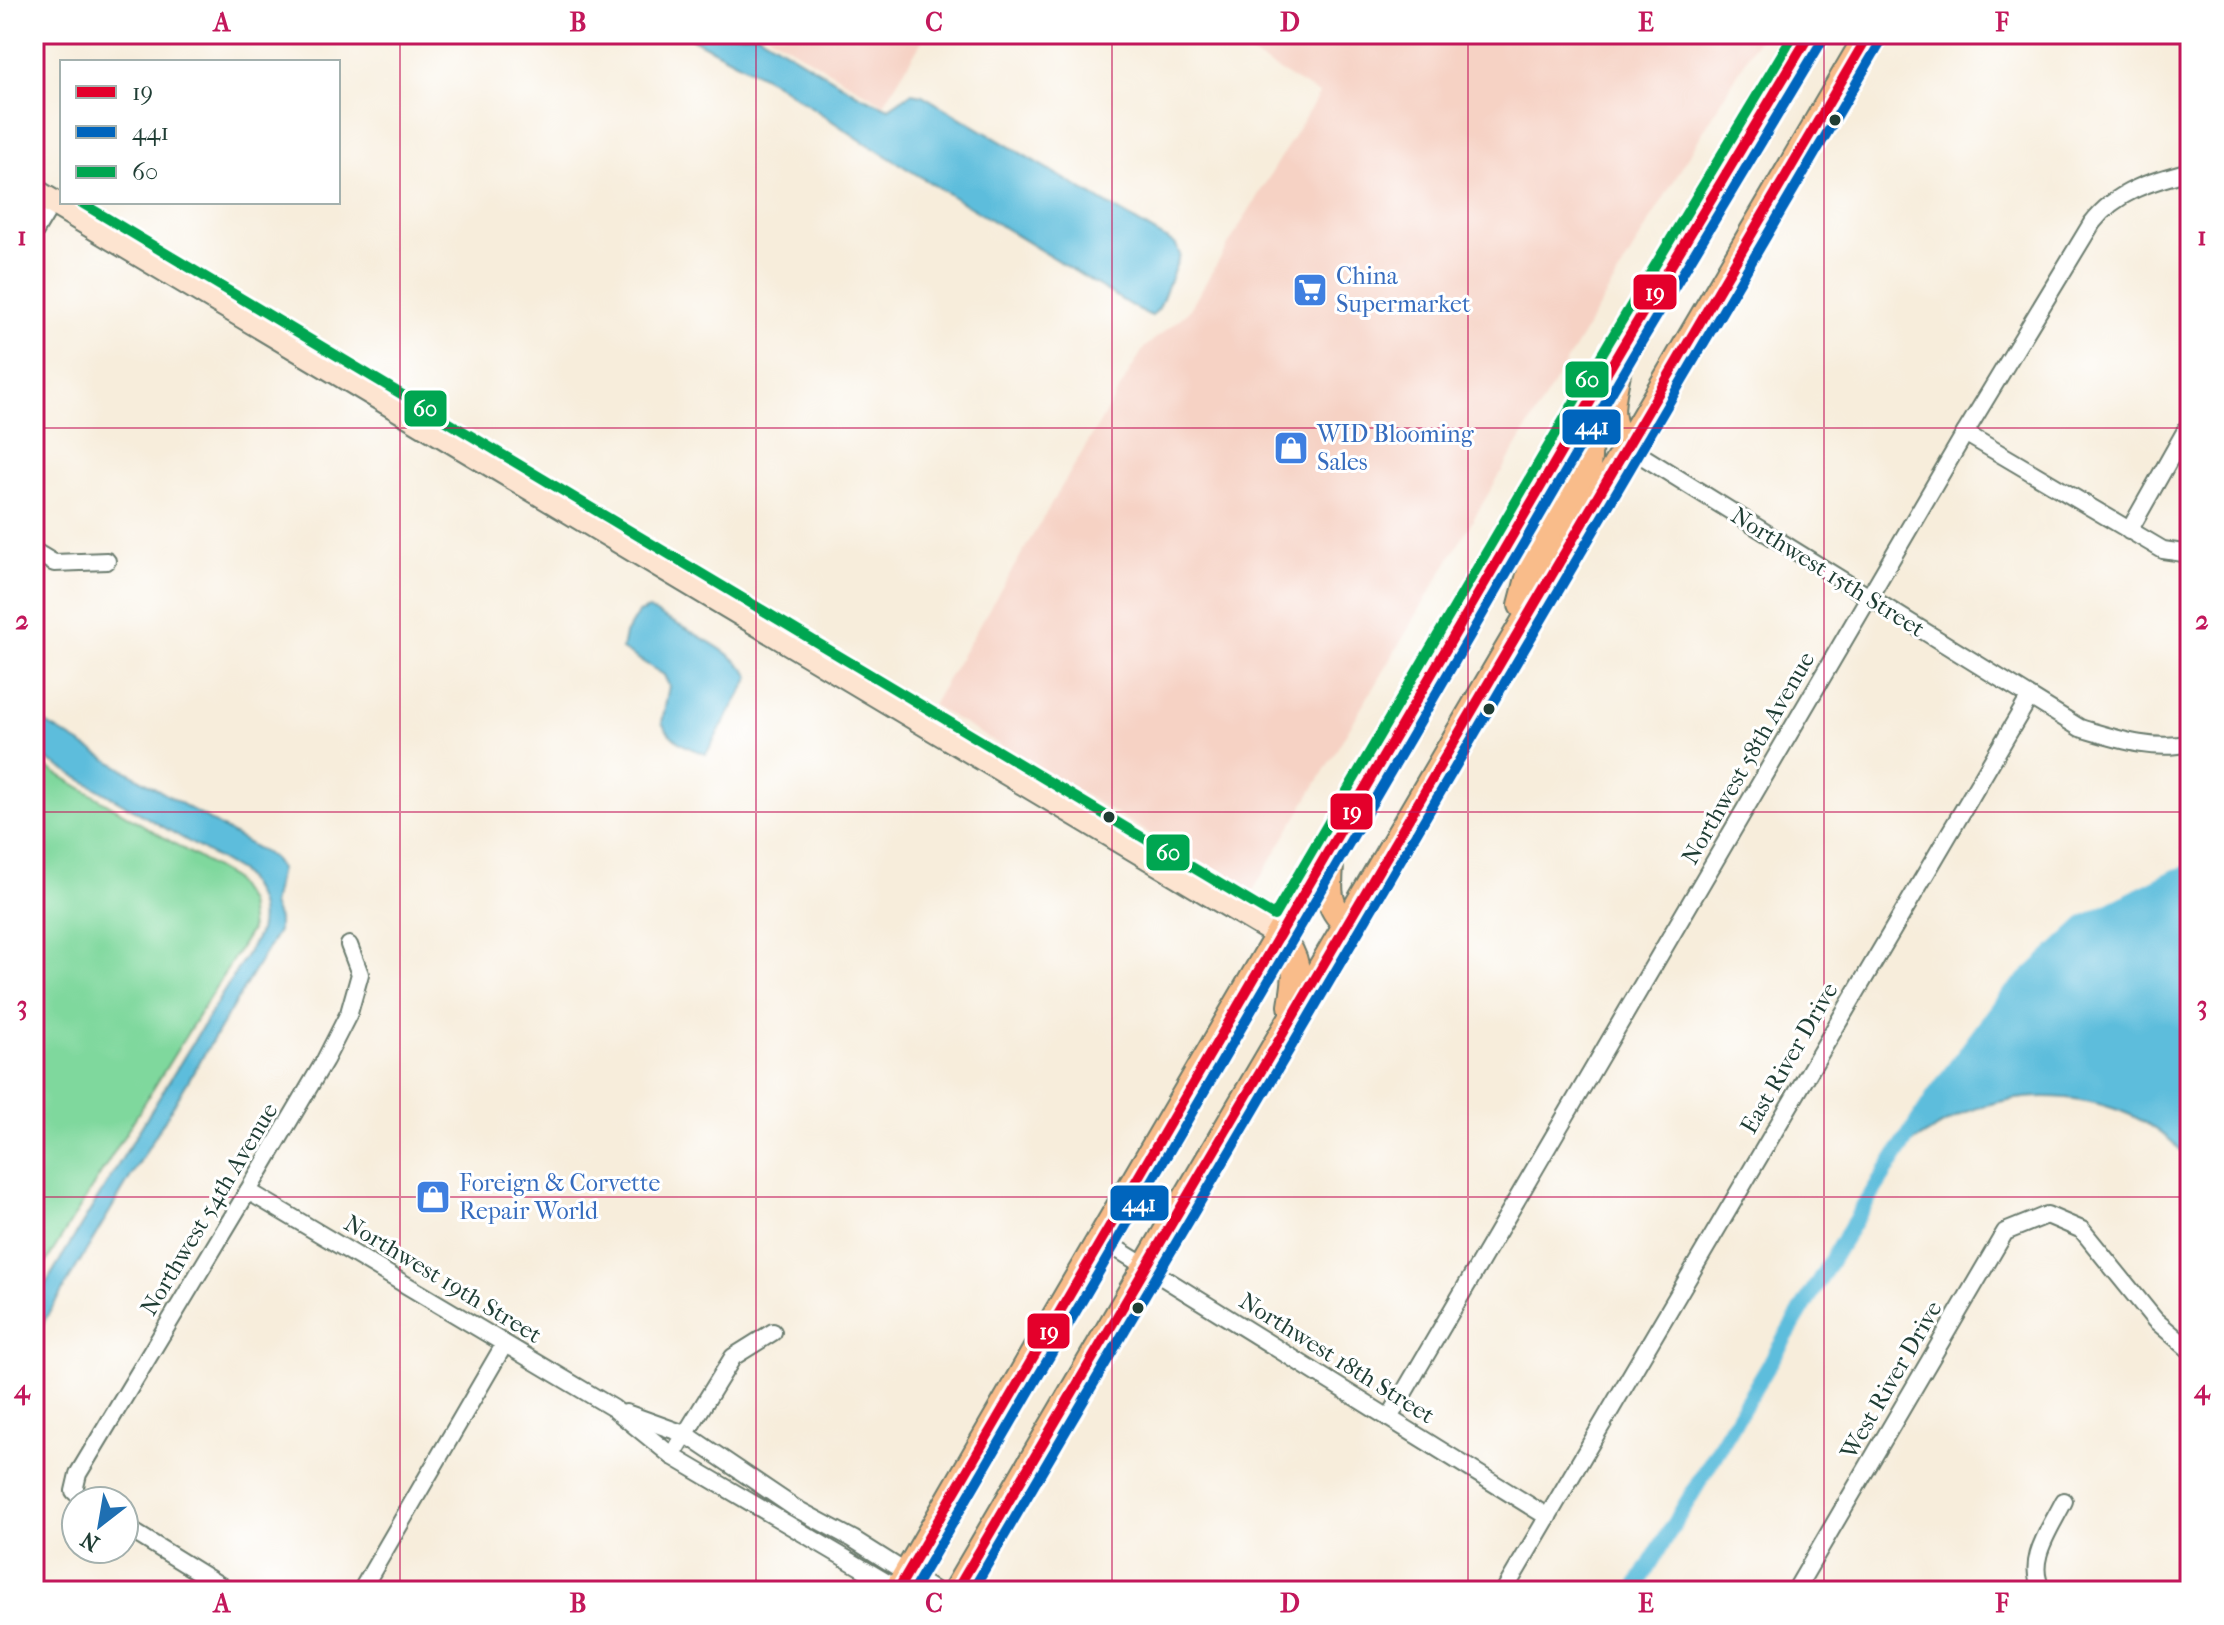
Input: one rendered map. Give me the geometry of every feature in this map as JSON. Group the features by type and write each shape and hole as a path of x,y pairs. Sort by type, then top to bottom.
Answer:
{"main road":[{"path":"901,1586 1580,419 1810,34"},
{"path":"956,1591 1869,34"},
{"path":"1621,349 1609,414 1616,434 1626,446"},
{"path":"1513,639 1536,552 1587,466 1588,435 1580,419"},
{"path":"1331,846 1329,898 1334,913 1347,924"},
{"path":"1279,935 1292,951 1298,970 1289,1021"}],"street":[{"name":"Northwest 58th Avenue","path":"1389,1418 1965,433 2084,236 2106,205 2149,182 2190,171"},
{"path":"34,233 43,197 1279,935"},
{"path":"2129,531 2190,423"},
{"path":"1965,433 2163,550 2190,554"},
{"name":"Northwest 15th Street","path":"1626,446 2029,698"},
{"path":"34,551 54,563 107,561"},
{"path":"2029,698 2080,728 2118,739 2172,748 2190,743"},
{"name":"East River Drive","path":"1504,1591 2029,698"},
{"name":"Northwest 54th Avenue","path":"79,1485 78,1474 248,1191 349,1013 360,974 349,945"},
{"name":"Northwest 19th Street","path":"248,1191 613,1408 672,1456 901,1586 935,1591"},
{"name":"West River Drive","path":"1795,1591 2005,1232 2047,1215 2082,1230 2155,1320 2190,1350"},
{"name":"Northwest 18th Street","path":"1101,1239 1548,1517"},
{"path":"672,1456 733,1357 773,1332"},
{"path":"361,1591 504,1345"},
{"name":"Northwest 19th Street","path":"613,1408 687,1435 795,1508 853,1539 901,1586"},
{"path":"2043,1591 2037,1577 2036,1559 2064,1501"},
{"path":"140,1536 229,1591"}],"shaded area":[{"path":"767,34 926,34 884,104"},
{"path":"1216,34 1761,34 1251,894 932,705 1144,348 1188,312 1319,94"}],"green space":[{"path":"34,760 232,878 248,902 251,930 34,1282"}],"water":[{"path":"683,34 758,34 861,96 889,108 911,93 922,95 1176,245 1180,255 1159,308 1152,316 1140,311 862,141 774,82"},
{"path":"649,609 719,648 743,667 750,677 706,754 681,743 670,735 662,723 669,686 664,675 622,649 625,634 638,613"},
{"path":"34,716 273,858 280,869 272,905 278,919 278,931 34,1338 34,1303 254,942 261,914 254,891 239,871 34,752"},
{"path":"2190,873 2190,1161 2170,1140 2118,1110 2057,1097 1997,1102 1969,1111 1899,1151 1982,1030 2056,949 2103,913"}],"waterway":[{"path":"1634,1591 1860,1212 1934,1096 2007,997 2086,923 2176,877 2190,873"}],"transit line":[{"name":"60","path":"83,204 1274,916 1609,342 1794,34"},
{"name":"19","path":"897,1591 1621,349 1810,34"},
{"name":"19","path":"956,1591 1869,34"},
{"name":"441","path":"913,1591 1633,356 1822,41"},
{"name":"441","path":"972,1591 1881,41"}],"place":[{"name":"China Supermarket","path":"1310,290"},
{"name":"WID Blooming Sales","path":"1291,448"},
{"name":"Foreign & Corvette Repair World","path":"433,1197"}]}
